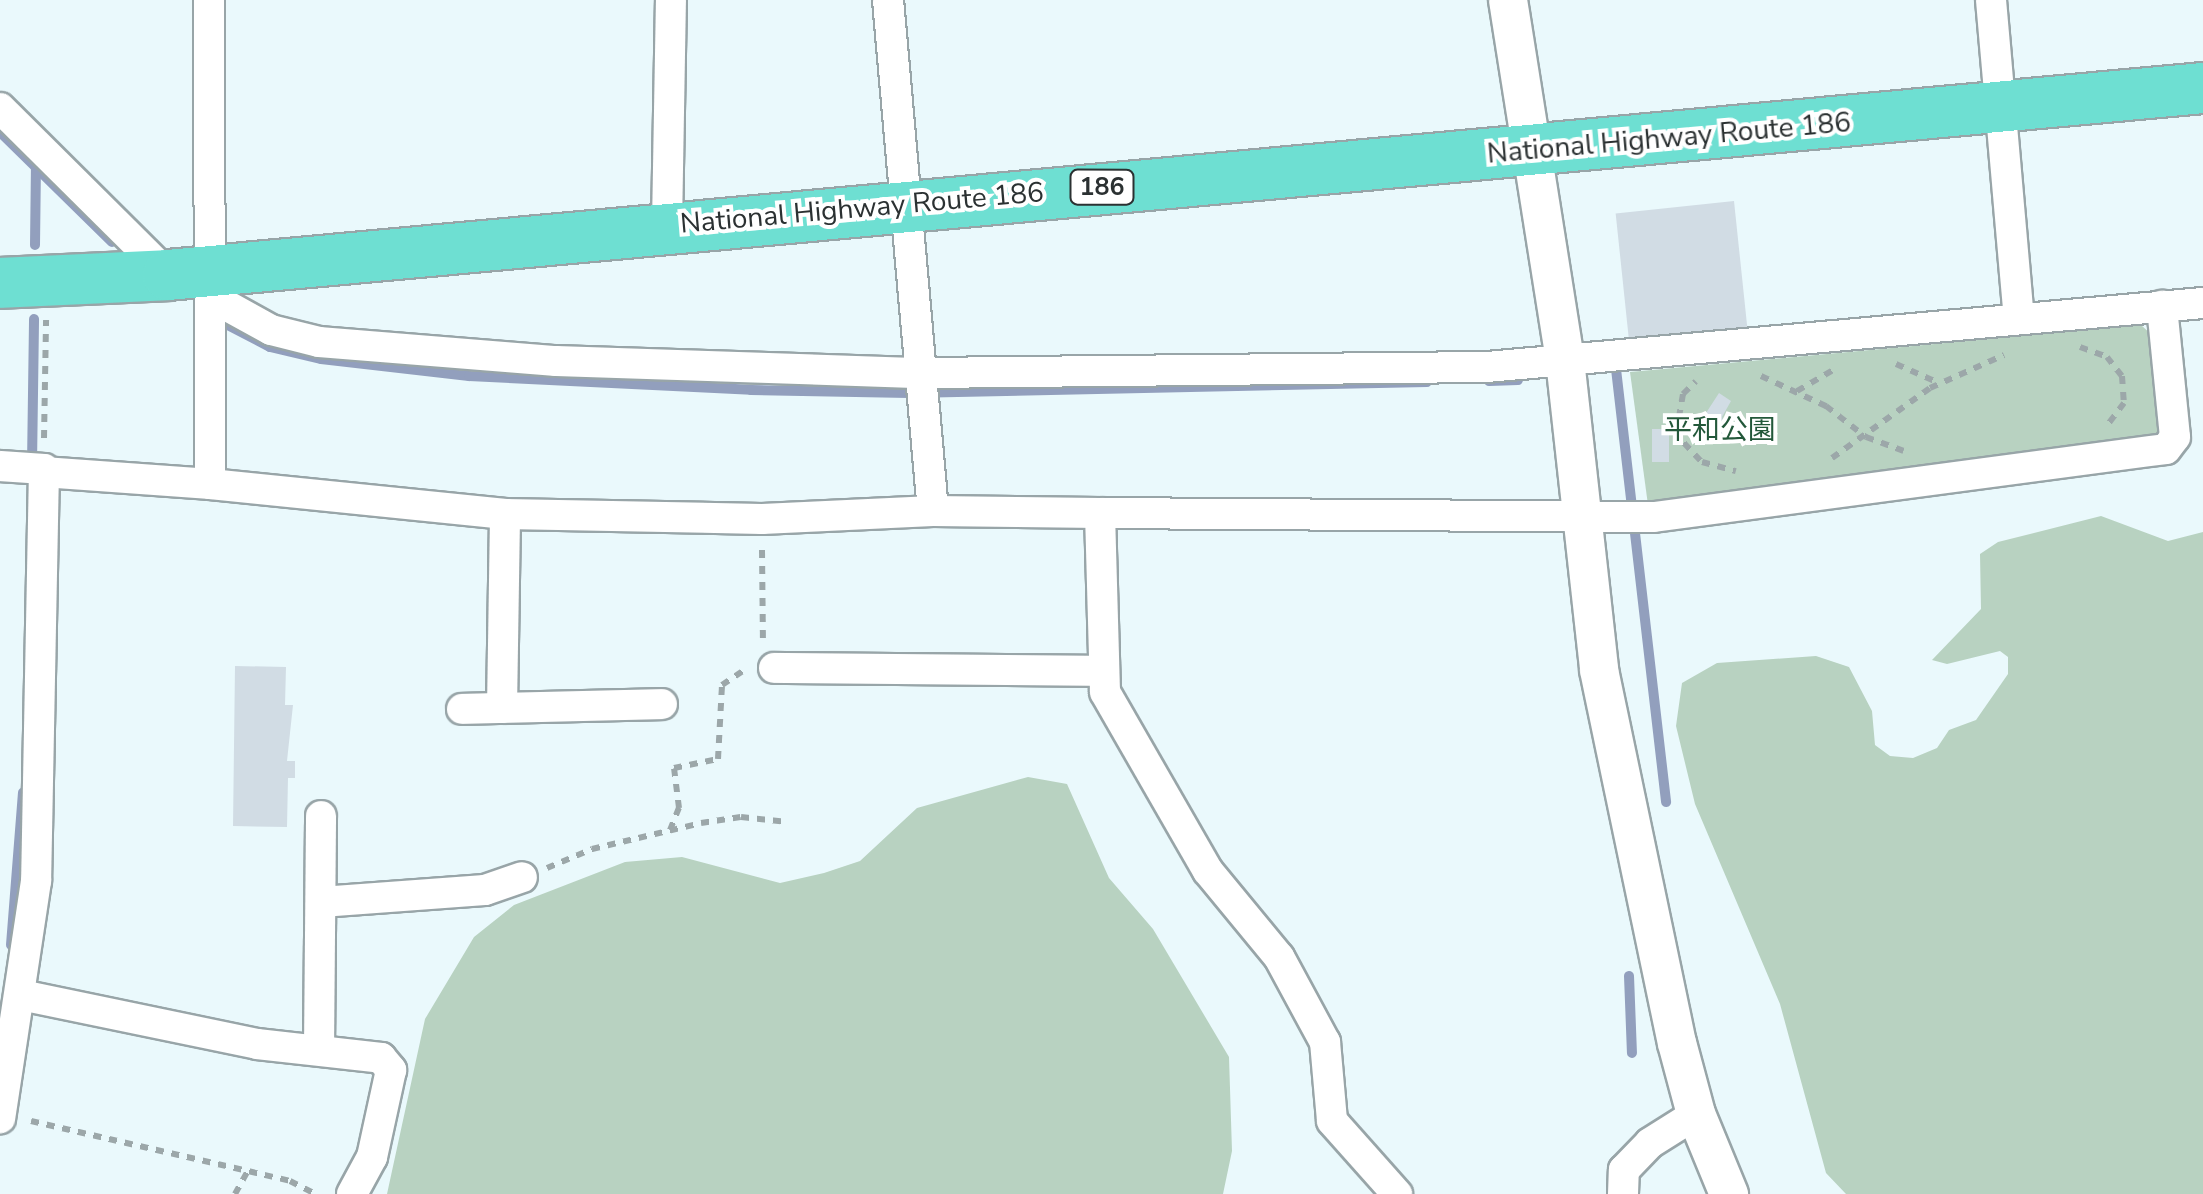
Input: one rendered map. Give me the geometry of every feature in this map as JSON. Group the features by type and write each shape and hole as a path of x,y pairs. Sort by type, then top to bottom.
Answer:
{"highway":[{"name":"National Highway Route 186","path":"23,282 198,282 667,226 2203,88"}],"street":[{"path":"209,0 198,282 210,484"},
{"path":"667,226 671,0"},
{"path":"888,0 934,511"},
{"path":"1508,0 1565,360 1619,780 1696,1114 1729,1194"},
{"path":"1991,0 2019,319"},
{"path":"0,108 198,282 271,330 346,345 556,361 922,374 1486,367 2203,302"},
{"path":"0,1116 22,995 36,881 30,469 505,514 762,519 934,511 1654,518 2166,449 2175,437 2162,306"},
{"path":"502,708 505,514"},
{"path":"1100,514 1101,671 1110,702 1208,871 1279,957 1325,1042 1332,1121 1397,1194"},
{"path":"774,668 1101,671"},
{"path":"462,709 662,704"},
{"path":"319,1050 321,816"},
{"path":"321,902 485,890 522,877"},
{"path":"22,995 381,1058 391,1070 372,1158 352,1194"},
{"path":"1622,1194 1624,1170 1650,1143 1696,1114"}],"path":[{"path":"23,282 30,469"},
{"path":"2073,345 2107,358 2122,376 2124,403 2100,429"},
{"path":"1822,462 1866,437 1939,383 2017,352"},
{"path":"1884,362 1939,383"},
{"path":"1796,390 1848,364"},
{"path":"1746,372 1796,390 1866,437 1922,450"},
{"path":"1706,376 1683,394 1676,428 1702,462 1748,470"},
{"path":"670,830 679,808 674,768 718,760 722,685 763,663 762,519"},
{"path":"522,877 592,849 670,830 741,817 788,822"},
{"path":"0,1116 247,1172 316,1194"},
{"path":"235,1194 247,1172"}],"green space":[{"name":"平和公園","path":"2141,325 2153,336 2164,428 2154,440 1648,505 1630,372"},
{"path":"2101,516 2168,541 2203,532 2203,1194 1846,1194 1826,1173 1780,1004 1695,804 1676,726 1682,683 1717,663 1816,656 1849,667 1872,711 1875,745 1890,756 1913,758 1937,748 1949,730 1976,720 2008,674 2008,657 2000,651 1947,664 1932,660 1981,609 1980,554 1998,542"},
{"path":"1028,777 1067,784 1109,878 1153,929 1229,1057 1232,1151 1223,1194 387,1194 425,1019 474,937 514,905 625,862 682,857 780,883 824,873 860,861 917,808"}],"building":[{"path":"1734,201 1747,327 1629,340 1616,213"},
{"path":"1719,393 1731,401 1722,417 1725,438 1710,440 1706,413"},
{"path":"1652,429 1669,429 1669,462 1652,462"},
{"path":"235,666 286,667 285,705 293,705 287,761 295,761 295,778 288,778 287,827 233,826"}],"waterway":[{"path":"0,132 112,242"},
{"path":"35,245 36,166"},
{"path":"32,465 34,319"},
{"path":"224,323 270,347 321,359 469,376 751,390 909,393 1427,382"},
{"path":"1616,369 1666,802"},
{"path":"1489,381 1518,380"},
{"path":"11,945 23,792"},
{"path":"1629,976 1632,1053"}]}
